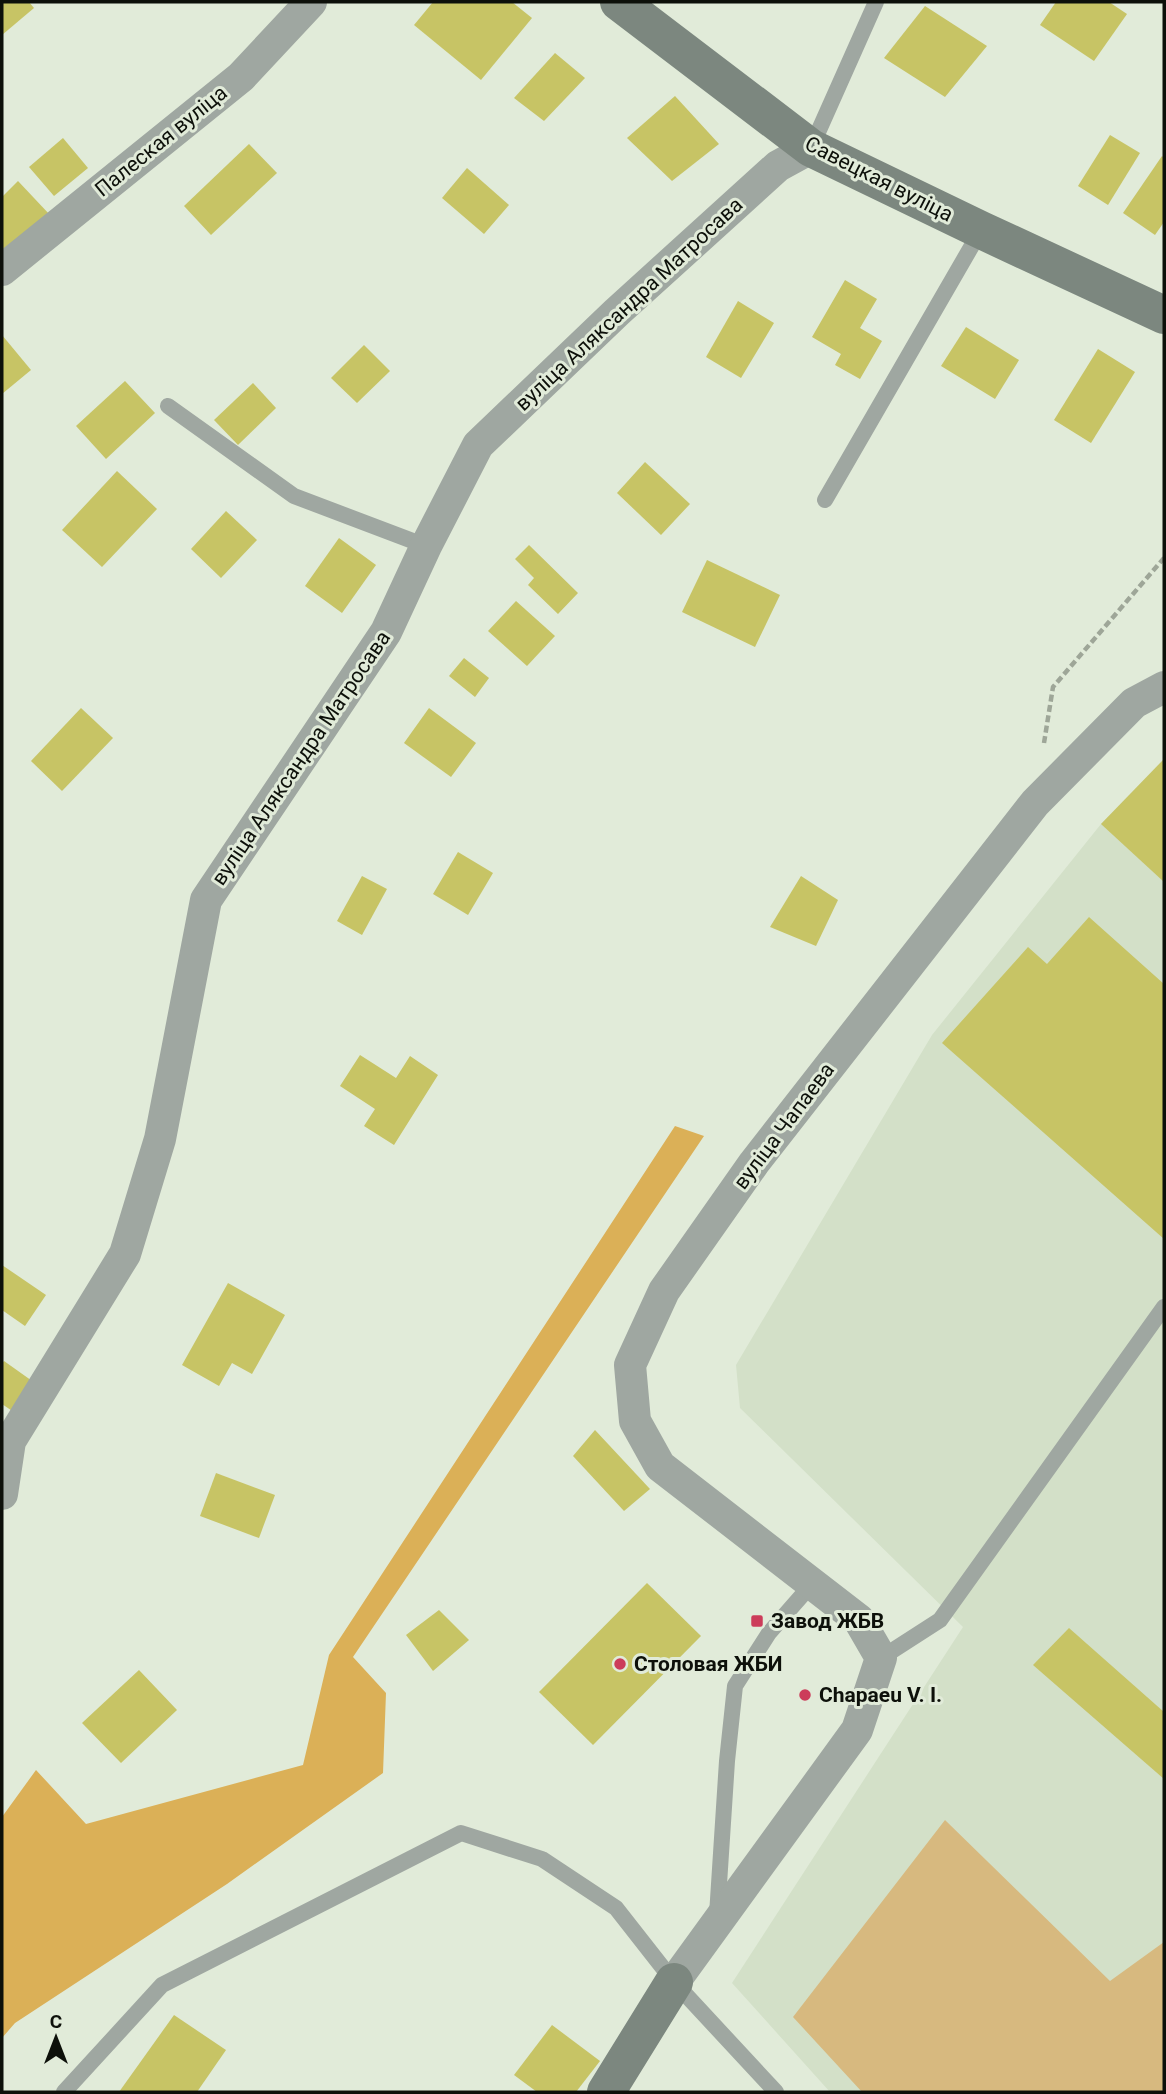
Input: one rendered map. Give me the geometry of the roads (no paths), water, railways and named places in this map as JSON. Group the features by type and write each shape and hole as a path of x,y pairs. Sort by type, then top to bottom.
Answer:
{"street":[{"name":"Палеская вуліца","path":"2,270 241,77 311,2"},
{"name":"Савецкая вуліца","path":"619,2 811,148 1164,314"},
{"name":"вуліца Аляксандра Матросава","path":"2,1494 10,1441 125,1254 160,1139 206,900 386,632 478,445 617,312 778,166 811,148"},
{"name":"вуліца Чапаева","path":"881,1658 859,1620 660,1466 635,1421 630,1365 664,1292 754,1163 1035,803 1134,703 1164,687"},
{"path":"606,2092 674,1982 857,1730 881,1658"}],"lane":[{"path":"811,148 876,2"},
{"path":"825,500 981,230"},
{"path":"168,406 294,496 426,546"},
{"path":"881,1658 940,1620 1164,1307"},
{"path":"716,1922 735,1686 769,1633 812,1584"},
{"path":"64,2092 162,1985 461,1833 542,1859 616,1908 674,1982 776,2092"}],"place":[{"name":"Завод ЖБВ","path":"757,1621"},
{"name":"Столовая ЖБИ","path":"620,1664"},
{"name":"Chapaeu V. I.","path":"805,1695"}]}
